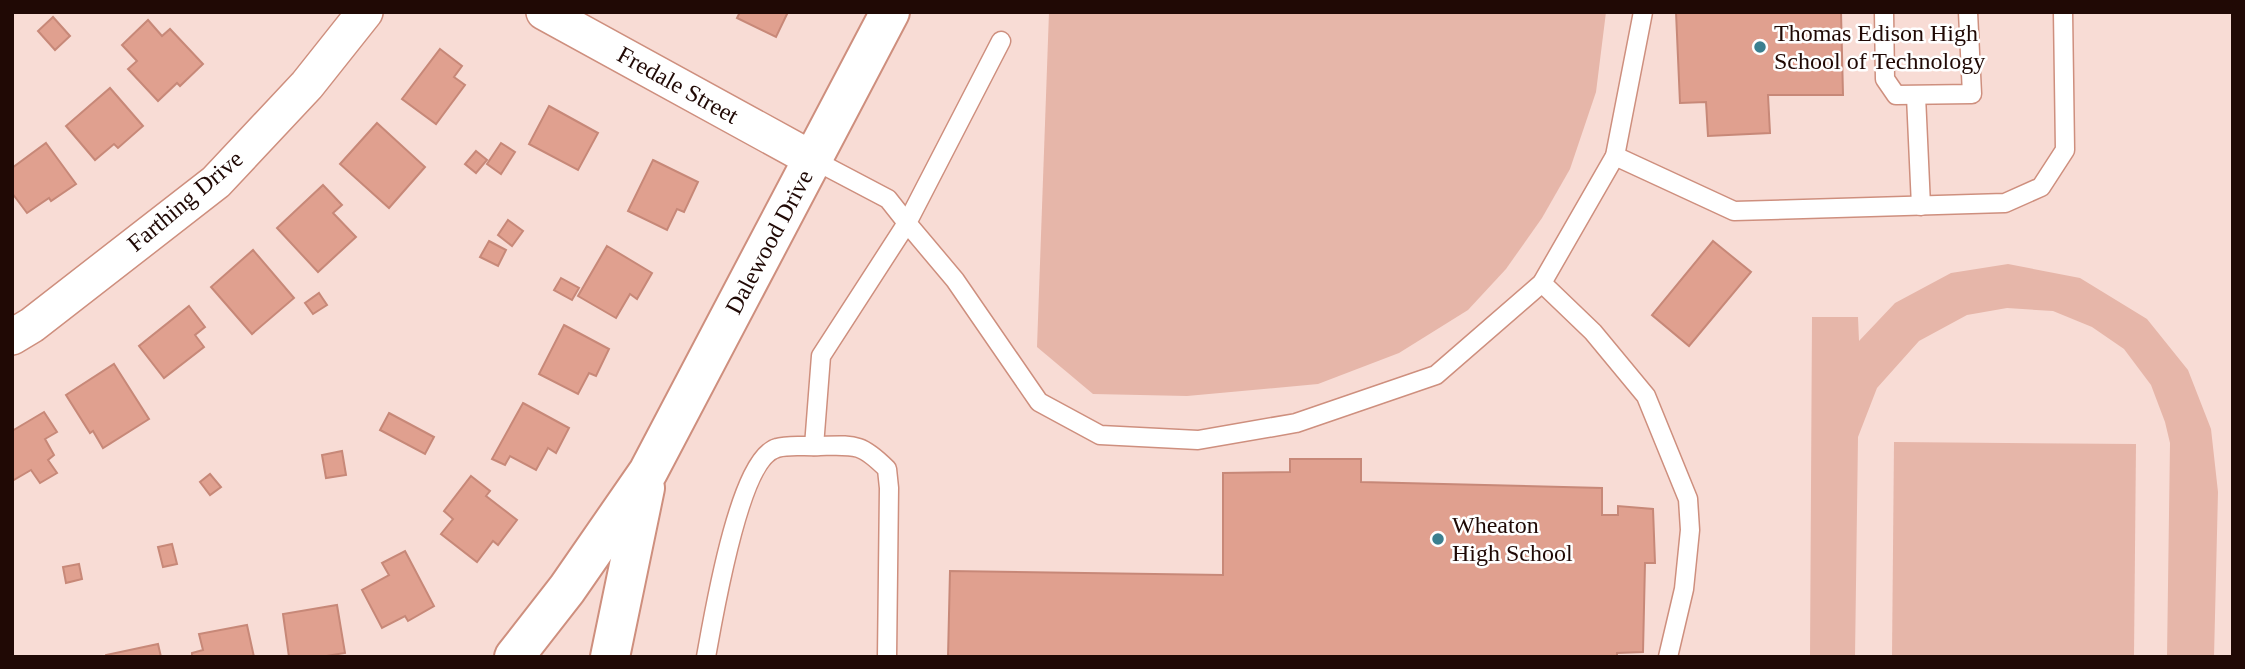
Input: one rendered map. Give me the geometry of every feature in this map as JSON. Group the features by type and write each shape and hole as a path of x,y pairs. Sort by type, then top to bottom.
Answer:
{"street":[{"name":"Farthing Drive","path":"12,337 32,325 216,182 307,85 365,12"},
{"name":"Fredale Street","path":"544,12 812,159"},
{"name":"Dalewood Drive","path":"514,657 567,589 649,472 890,12"},
{"name":"Dalewood Drive","path":"610,657 649,472"}],"lane":[{"path":"812,159 888,199 955,280 1039,402 1100,435 1198,440 1296,423 1436,375 1542,283 1615,156 1643,12"},
{"path":"1884,12 1885,79 1896,95 1916,96 1972,94 1968,12"},
{"path":"1615,156 1734,211 2005,203 2041,187 2065,150 2063,12"},
{"path":"814,446 821,356 907,223 1001,41"},
{"path":"1916,96 1921,205"},
{"path":"1542,283 1593,332 1646,396 1688,499 1690,530 1684,589 1668,657"},
{"path":"706,657 719,582 738,511 762,459 775,448 842,445 863,448 887,469 887,657"}],"shaded area":[{"path":"1049,12 1606,12 1596,92 1570,169 1542,218 1506,269 1468,310 1399,353 1318,384 1187,396 1093,394 1037,347"},
{"path":"2008,264 2080,278 2147,319 2188,370 2211,429 2218,492 2214,657 2167,657 2170,443 2151,385 2124,349 2092,327 2053,311 2007,308 1967,315 1919,341 1877,388 1858,437 1855,657 1810,657 1812,317 1858,317 1859,341 1895,303 1951,273"},
{"path":"1894,442 2136,444 2134,657 1892,657"}],"building":[{"path":"740,12 788,12 776,37 737,18"},
{"name":"Thomas Edison High School of Technology","path":"1676,12 1841,12 1843,95 1768,95 1770,133 1708,136 1706,102 1680,103"},
{"path":"53,17 70,36 55,50 38,31"},
{"path":"148,20 162,36 170,29 203,64 180,86 177,83 158,101 128,69 137,61 122,45"},
{"path":"440,49 462,66 454,77 465,85 436,124 402,99"},
{"path":"110,88 143,126 118,148 114,144 95,160 66,126"},
{"path":"549,106 598,133 578,170 529,144"},
{"path":"377,123 425,167 389,208 340,164"},
{"path":"46,143 76,184 27,213 12,193 12,168"},
{"path":"501,143 515,152 501,174 487,164"},
{"path":"476,151 487,160 476,173 465,164"},
{"path":"653,160 698,182 684,212 677,209 667,230 628,211"},
{"path":"323,185 342,205 333,213 356,237 318,272 277,228"},
{"path":"508,220 523,231 512,246 498,235"},
{"path":"489,241 506,250 498,266 480,257"},
{"path":"1713,241 1751,272 1689,346 1652,315"},
{"path":"607,246 652,273 637,299 630,294 616,318 578,296"},
{"path":"253,250 294,298 252,334 211,287"},
{"path":"561,278 579,288 572,300 554,290"},
{"path":"319,293 327,305 313,314 305,303"},
{"path":"189,306 205,327 195,335 204,347 164,378 139,346"},
{"path":"564,325 609,349 596,376 589,373 578,394 539,374"},
{"path":"114,364 149,419 103,448 66,395"},
{"path":"523,403 569,428 556,453 548,448 536,470 510,456 505,465 492,459"},
{"path":"44,412 57,432 45,439 54,455 48,460 57,473 40,483 31,470 12,481 12,431"},
{"path":"389,413 434,437 425,454 380,430"},
{"path":"342,451 346,475 326,478 322,455"},
{"name":"Wheaton High School","path":"1290,459 1361,459 1361,482 1602,488 1602,515 1618,515 1618,506 1653,509 1655,563 1645,563 1643,652 1617,653 1617,657 948,657 950,571 1223,575 1223,473 1290,472"},
{"path":"210,474 221,487 210,495 200,482"},
{"path":"471,476 490,491 486,496 517,520 498,545 493,541 477,562 441,534 453,519 444,511"},
{"path":"172,544 177,564 163,567 158,547"},
{"path":"405,551 434,606 408,621 405,616 382,628 362,590 389,575 382,563"},
{"path":"79,564 82,579 66,583 63,567"},
{"path":"337,605 345,653 320,657 289,657 283,614"},
{"path":"247,625 254,657 192,657 192,653 203,650 199,634"},
{"path":"158,644 161,657 106,657 106,655"}],"place":[{"name":"Thomas Edison High School of Technology","path":"1760,47"},
{"name":"Wheaton High School","path":"1438,539"}]}
